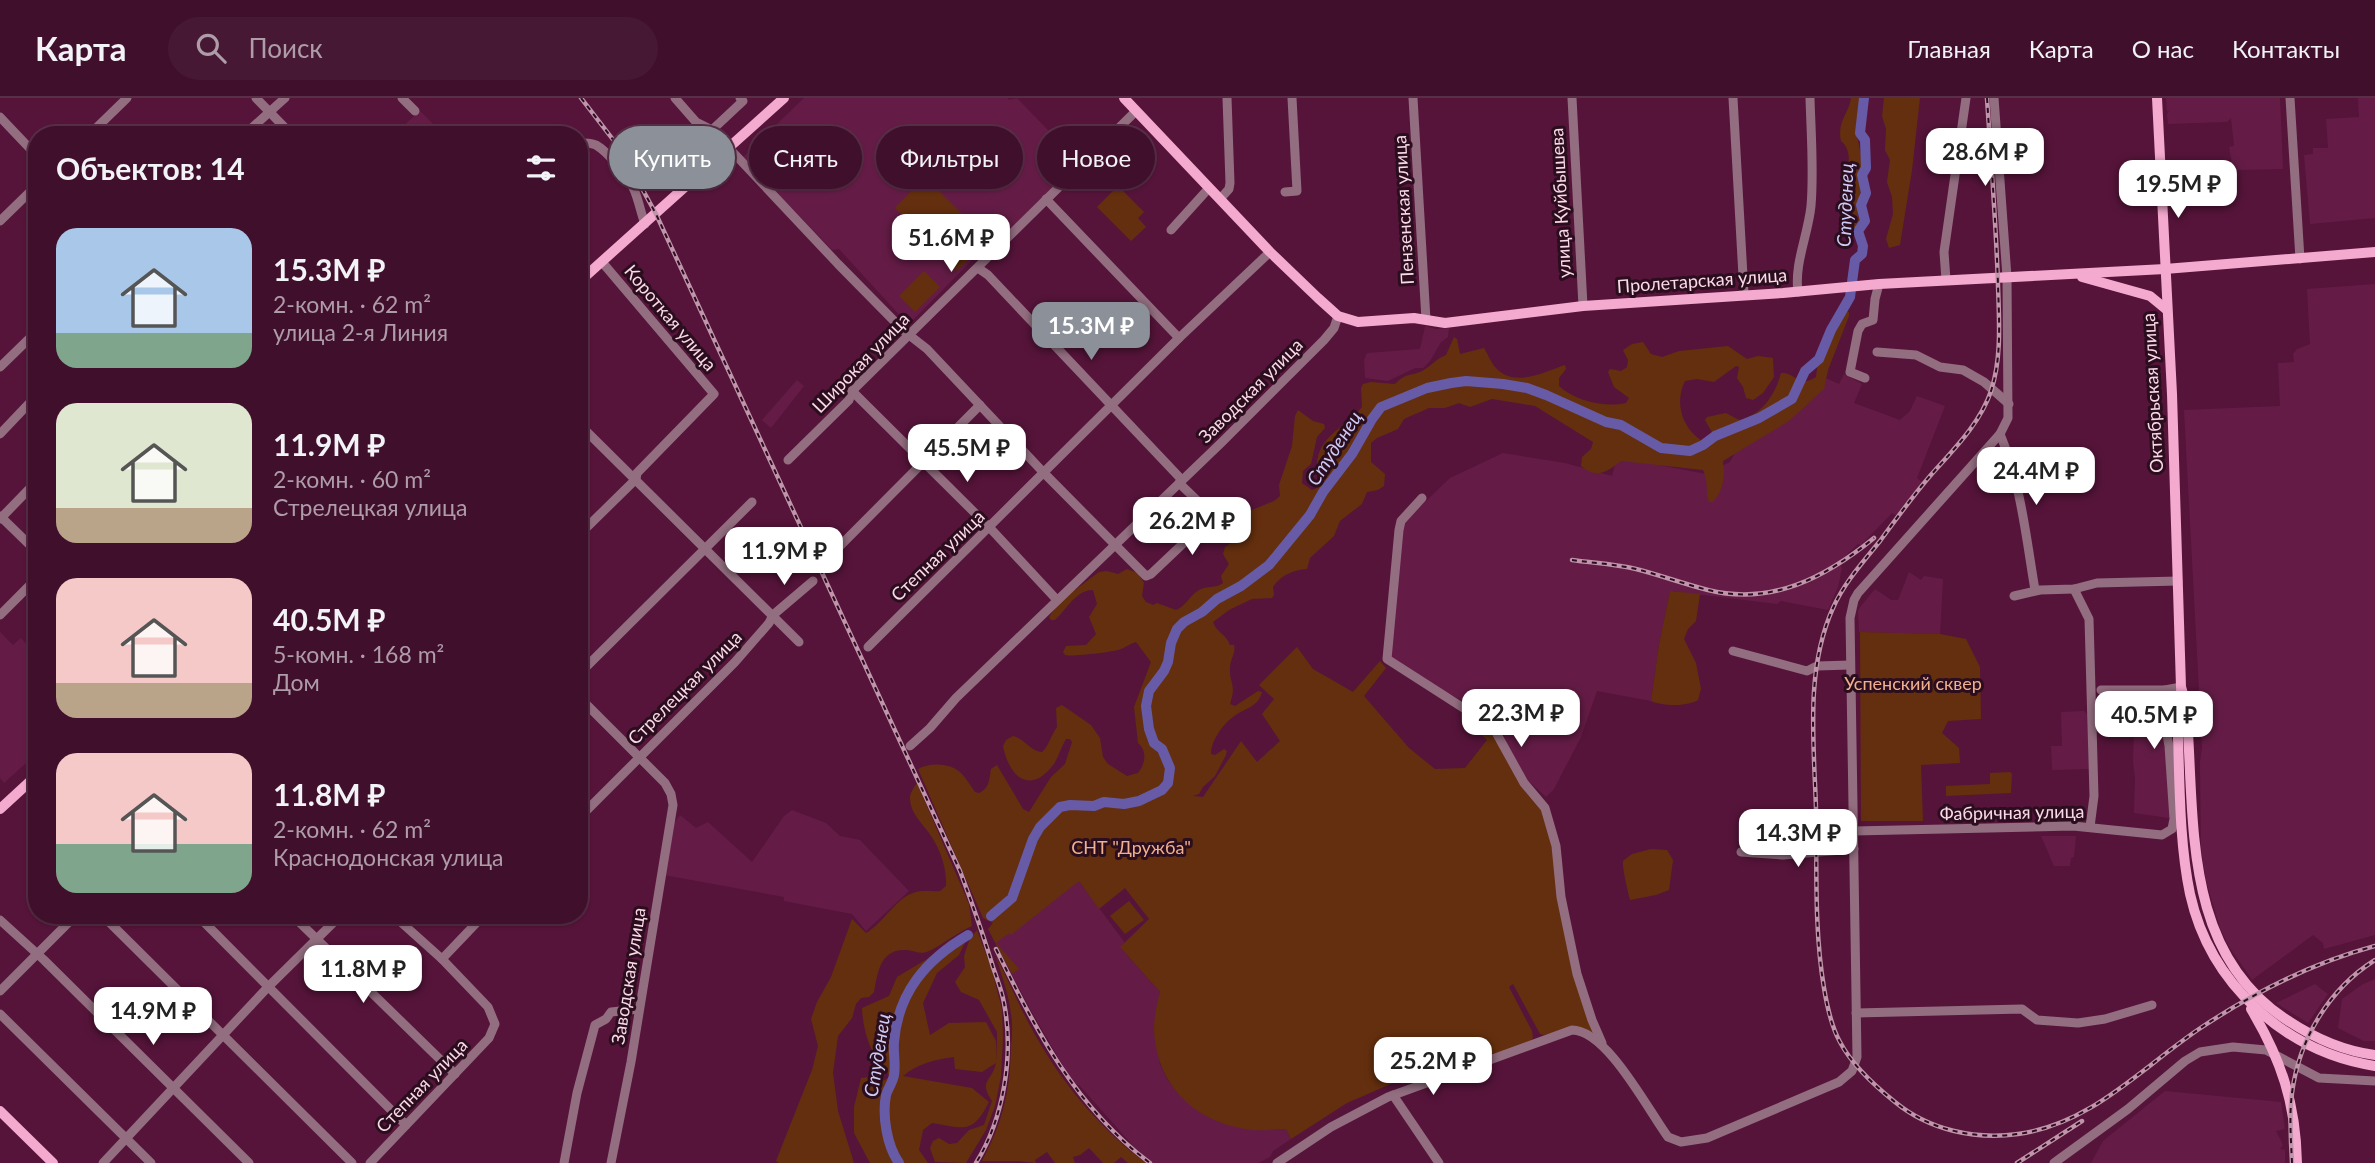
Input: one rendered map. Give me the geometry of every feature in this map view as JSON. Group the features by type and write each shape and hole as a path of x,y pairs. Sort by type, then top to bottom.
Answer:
{"main road":[{"path":"735,143 784,98"},
{"path":"1124,98 1270,252 1338,316"},
{"name":"Октябрьская улица","path":"2157,98 2182,720"},
{"path":"588,274 684,189"},
{"name":"Пролетарская улица","path":"1338,316 1366,323 1414,318 1445,323 1583,306 1946,280 2165,269 2375,252"},
{"path":"2073,275 2150,296 2167,310"},
{"path":"2182,720 2185,863 2191,897 2199,925 2215,957 2244,997 2265,1034 2287,1085 2293,1109 2297,1163"},
{"path":"2182,720 2198,874 2205,908 2221,946 2254,993 2281,1017 2319,1039 2375,1055"},
{"path":"0,809 28,783"},
{"path":"2244,997 2272,1023 2305,1044 2338,1058 2375,1066"},
{"path":"0,1111 53,1163"}],"street":[{"path":"98,126 127,98"},
{"path":"256,98 283,126"},
{"path":"254,126 285,98"},
{"path":"402,98 415,111"},
{"path":"675,98 696,122 704,126"},
{"path":"716,126 743,102 740,98"},
{"path":"1220,199 1229,189 1230,183 1227,98"},
{"path":"1285,192 1297,191 1292,98"},
{"name":"Пензенская улица","path":"1413,98 1426,320"},
{"name":"улица Куйбышева","path":"1572,98 1583,306"},
{"path":"1733,98 1744,294"},
{"path":"1798,292 1798,267 1812,191 1810,98"},
{"path":"1946,280 1944,252 1966,98"},
{"path":"1422,498 1401,521 1399,530 1387,659 1392,665 1493,727 1524,783 1545,808 1556,846 1562,897 1577,974 1592,1020 1603,1044 1666,1135 1678,1142 1707,1138 1839,1082 1852,1071 1857,1056 1850,665 1850,618 1854,600 2000,434 2008,418 2007,277 1994,98"},
{"path":"2290,98 2300,258"},
{"name":"Широкая улица","path":"788,460 849,400 852,391 1136,111"},
{"path":"0,117 28,147"},
{"path":"588,142 597,145 629,179 645,223"},
{"path":"735,155 838,264 911,335 1115,545 1146,576 1151,574 1207,521 1209,516 1206,509 1112,406 988,275 978,268"},
{"path":"1171,230 1209,188"},
{"path":"0,221 28,194"},
{"path":"1046,199 1179,338"},
{"name":"Степная улица","path":"868,647 1179,338 1270,252"},
{"name":"Короткая улица","path":"602,261 714,394 637,473 636,479"},
{"path":"1865,378 1850,372 1858,331 1862,324 1873,320 1877,285"},
{"name":"Заводская улица","path":"910,746 1324,340 1334,328 1338,316"},
{"path":"0,367 28,340"},
{"path":"1877,352 1916,355 1940,367 1963,370 1984,382 2009,404"},
{"path":"852,391 989,528 1056,600"},
{"path":"0,434 28,404"},
{"path":"827,559 980,405"},
{"path":"588,433 799,642"},
{"path":"2000,434 2012,462 2020,495 2035,590"},
{"path":"588,526 636,479"},
{"path":"28,490 0,517 28,543"},
{"path":"588,665 752,502"},
{"name":"Стрелецкая улица","path":"588,809 735,662 773,615 813,581"},
{"path":"2014,596 2035,590 2074,589 2097,583 2178,581"},
{"path":"0,615 28,587"},
{"path":"2074,589 2089,620 2094,796 2090,827"},
{"path":"1733,651 1807,671 1818,666 1850,665"},
{"path":"2101,690 2165,690 2181,687"},
{"name":"Фабричная улица","path":"1854,831 2090,827 2162,835 2170,831 2174,819 2169,746 2161,700 2165,690"},
{"path":"588,706 639,757"},
{"name":"Заводская улица","path":"611,1163 672,810 671,794 665,783 639,757"},
{"path":"1741,852 1783,855 1854,849"},
{"path":"0,920 37,953 249,1163"},
{"path":"0,991 67,924"},
{"path":"111,924 352,1163"},
{"path":"206,924 406,1125"},
{"path":"301,924 454,1074"},
{"path":"103,1163 268,987 332,924"},
{"path":"403,924 442,959 475,924"},
{"name":"Степная улица","path":"370,1163 489,1038 494,1029 494,1018 488,1007 442,959"},
{"path":"1856,1013 2022,1009 2037,1020 2078,1023 2105,1019 2152,1005"},
{"path":"564,1163 577,1093 595,1025 606,1019 611,1012 639,1009"},
{"path":"0,1014 151,1163"},
{"path":"1277,1163 1331,1127 1393,1095 1558,1034 1572,1030 1583,1031 1603,1044"},
{"path":"2054,1163 2200,1052 2233,1046 2266,1051 2319,1078 2375,1082"},
{"path":"1393,1095 1439,1163"}],"shaded area":[{"path":"804,98 1017,98 1044,126 1037,126 1037,189 1051,189 995,244 991,241 913,320 904,320 839,249 832,250 774,189 862,189 862,126 775,126"},
{"path":"2166,98 2280,98 2283,169 2233,170 2229,147 2234,146 2231,118 2227,122 2168,124"},
{"path":"2358,98 2375,98 2375,218 2310,224 2304,155 2313,154 2313,148 2328,148 2326,119 2359,117"},
{"path":"420,111 435,126 403,126"},
{"path":"749,151 749,163 743,157"},
{"path":"2375,284 2375,935 2324,949 2323,943 2313,935 2252,980 2220,928 2206,881 2201,848 2202,747 2184,410 2280,406 2278,363 2294,362 2293,354 2297,349 2310,344 2307,289"},
{"path":"1425,326 1449,328 1448,337 1441,342 1423,368 1415,368 1388,381 1365,378 1364,360 1367,353 1420,349"},
{"path":"1844,374 1862,384 1854,403 1900,420 1910,411 1917,396 1945,406 1917,478 1922,482 1896,515 1892,513 1861,545 1858,544 1839,562 1842,568 1838,587 1828,610 1781,601 1777,604 1670,591 1651,701 1597,691 1581,737 1554,789 1546,797 1523,776 1506,745 1501,722 1399,666 1390,655 1403,523 1450,478 1503,453 1565,463 1612,476 1617,457 1706,474 1730,462 1738,447 1819,375 1839,384"},
{"path":"797,380 804,386 771,428 762,420"},
{"path":"1909,572 1921,580 1924,576 1943,579 1940,634 1859,632 1858,611 1875,589 1891,600 1898,600"},
{"path":"0,632 13,645 21,638 28,646 28,761 4,783 0,778"},
{"path":"2156,706 2166,754 2169,818 2134,813 2134,728 2138,728 2138,721 2145,720 2144,708"},
{"path":"2084,711 2088,715 2089,769 2052,770 2051,746 2062,746 2061,712"},
{"path":"792,810 826,823 840,836 860,840 909,891 866,931 852,914 784,901 784,897 664,875 674,823 680,815 696,828 708,822 752,862 784,816"},
{"path":"2041,836 2076,836 2074,857 2071,858 2070,866 2054,866"},
{"path":"1059,854 1125,943 1121,948 1160,992 1154,1028 1160,1064 1167,1079 1177,1092 1255,1130 1286,1129 1291,1139 1273,1151 1270,1157 1258,1163 1153,1163 1136,1149 1080,1086 1072,1081 988,929 1031,880"},
{"path":"2375,979 2375,1041 2364,1041 2338,1028 2342,999"},
{"path":"2315,984 2328,994 2308,1023 2276,1003"},
{"path":"2165,1091 2281,1102 2285,1129 2276,1131 2283,1145 2280,1149 2285,1150 2285,1163 2091,1163 2103,1141"}],"green space":[{"path":"1851,98 1862,98 1856,131 1861,155 1862,186 1857,206 1859,222 1856,235 1849,236 1848,222 1843,218 1847,199 1843,185 1849,156 1840,134"},
{"path":"1884,98 1920,98 1900,245 1889,248 1886,239 1893,214 1892,197 1887,182 1890,160 1885,150 1886,129 1882,116"},
{"path":"913,189 937,189 988,240 957,271 895,208"},
{"path":"1115,189 1121,189 1144,212 1138,218 1146,227 1131,241 1097,207"},
{"path":"924,271 940,287 915,312 899,296"},
{"name":"СНТ \"Дружба\"","path":"1846,312 1849,312 1849,316 1828,370 1824,389 1789,421 1723,461 1723,483 1713,502 1709,502 1703,470 1621,461 1612,468 1592,473 1581,466 1582,457 1591,449 1593,442 1535,406 1492,399 1470,407 1459,403 1445,408 1429,408 1404,419 1398,429 1371,443 1371,462 1385,474 1384,486 1367,492 1362,504 1340,521 1334,536 1310,558 1307,569 1292,572 1280,579 1273,587 1272,598 1252,599 1229,610 1213,622 1230,645 1234,645 1230,668 1233,692 1230,704 1235,706 1258,691 1262,692 1254,705 1233,717 1218,734 1211,754 1215,755 1224,749 1227,751 1226,755 1215,776 1199,794 1193,796 1203,797 1241,741 1257,762 1280,741 1262,714 1274,699 1259,685 1297,647 1313,669 1353,692 1380,661 1386,668 1364,696 1409,748 1435,769 1465,768 1487,740 1480,733 1486,726 1541,809 1594,1033 1575,1027 1540,1034 1513,984 1509,987 1532,1031 1531,1041 1413,1082 1404,1064 1389,1074 1393,1083 1347,1103 1291,1139 1286,1129 1253,1130 1214,1120 1183,1099 1171,1085 1162,1068 1154,1029 1160,992 1120,947 1149,919 1125,888 1099,909 1079,881 1011,935 1009,933 996,943 1019,969 1012,974 988,929 993,923 983,918 918,769 934,765 952,767 979,793 987,786 991,769 997,765 1023,809 1029,812 1051,777 1065,764 1072,742 1066,739 1054,764 1045,774 1029,781 1015,774 1003,746 1006,740 1013,736 1042,752 1057,727 1056,708 1062,705 1091,725 1100,738 1103,757 1108,764 1127,776 1138,773 1144,762 1144,754 1138,743 1134,707 1151,662 1136,642 1121,649 1065,655 1063,652 1066,646 1086,645 1096,634 1089,617 1097,604 1093,590 1077,596 1055,620 1049,617 1060,601 1099,572 1118,574 1127,569 1138,573 1144,583 1142,596 1146,602 1176,610 1199,590 1223,583 1221,576 1229,564 1223,554 1225,547 1231,543 1229,532 1240,532 1246,522 1244,515 1247,512 1280,496 1279,485 1292,446 1298,410 1313,421 1324,424 1325,428 1317,437 1311,464 1303,471 1302,483 1312,490 1322,484 1325,477 1317,467 1321,448 1333,433 1362,407 1363,384 1395,384 1405,376 1422,371 1446,355 1454,337 1457,339 1460,354 1484,348 1496,368 1511,377 1529,377 1565,365 1566,369 1559,378 1559,386 1573,396 1609,405 1626,403 1629,398 1614,387 1608,372 1610,369 1621,371 1627,367 1628,360 1623,350 1632,344 1643,342 1651,354 1662,357 1679,351 1728,346 1747,359 1758,356 1773,358 1774,377 1763,393 1753,400 1746,398 1737,378 1739,367 1736,366 1714,382 1697,379 1685,381 1680,399 1683,417 1693,433 1708,444 1714,436 1705,420 1707,417 1726,413 1739,420 1754,414 1771,396 1781,373 1801,381 1816,377 1819,351"},
{"path":"1670,591 1700,594 1696,621 1688,629 1684,639 1696,663 1701,689 1698,700 1681,705 1651,701"},
{"name":"Успенский сквер","path":"1860,632 1940,634 1966,639 1980,667 1981,719 1948,721 1942,733 1959,748 1960,763 1921,765 1923,821 1861,821"},
{"path":"2010,772 2011,793 1946,796 1946,786 1990,784 1990,773"},
{"path":"917,783 969,904 972,926 926,952 898,950 886,957 879,969 874,992 869,997 861,998 856,1004 852,1018 838,1036 833,1073 838,1111 854,1163 779,1163 776,1161 812,1070 818,1046 811,1019 831,977 852,919 866,933 902,899 919,891 940,891 946,886 945,870 938,847 911,806 910,796"},
{"path":"1651,849 1667,850 1673,860 1669,890 1630,900 1623,861 1632,854"},
{"path":"1129,901 1144,920 1125,934 1110,916"},
{"path":"977,930 991,967 1002,1009 1001,1077 995,1106 986,1130 966,1163 935,1162 930,1148 933,1141 939,1138 949,1144 957,1143 969,1130 984,1125 992,1101 986,1085 996,1063 982,1072 955,1069 954,1057 934,1061 914,1068 903,1076 972,1088 989,1102 983,1113 967,1127 932,1123 923,1130 919,1150 928,1163 870,1163 854,1133 854,1107 861,1078 877,1076 885,1080 890,1076 878,1062 870,1045 862,1008 889,996 897,977 927,959 950,940 968,936 959,955 937,973 923,1003 930,1035 949,1023 986,1022 996,1041 997,1060 997,1032 979,1000 961,992 955,982 965,967 964,956 970,938"},
{"path":"996,956 1029,1024 1057,1070 1098,1120 1146,1163 1128,1163 1121,1157 1114,1163 1103,1163 1089,1148 1073,1157 1075,1163 1055,1163 1047,1152 1035,1160 1036,1163 982,1161 1000,1119 1007,1092 1010,1063 1012,1018"}],"waterway":[{"name":"Студенец","path":"991,916 1012,898 1033,839 1040,827 1060,807 1139,801 1162,790 1168,783 1170,768 1162,749 1154,743 1146,706 1149,691 1168,662 1171,643 1177,629 1269,565 1310,515 1381,407 1427,388 1451,383 1466,381 1503,384 1527,388 1606,422 1621,425 1661,448 1690,451 1792,399 1805,371 1819,359 1831,330 1850,297 1855,260 1862,254 1863,246 1858,231 1865,221 1861,205 1866,193 1862,175 1866,168 1865,140 1860,133 1864,98"},
{"name":"Студенец","path":"899,1163 886,1130 885,1112 886,1095 894,1075 894,1042 901,1008 908,993 927,967 968,935"}],"railway":[{"path":"581,98 621,150 656,214 960,871 1002,994 1007,1023 1007,1065 1000,1106 994,1126 976,1163"},
{"path":"1987,98 1999,325 1997,365 1991,391 1973,426 1854,573 1833,608 1818,656 1813,707 1817,921 1824,988 1837,1036 1857,1067 1908,1112 1953,1131 1985,1135 2018,1134 2069,1119 2092,1107 2199,1029 2262,991 2306,970 2375,946"},
{"path":"1572,560 1636,569 1708,590 1754,594 1776,591 1817,576 1874,538"},
{"path":"996,949 1026,1009 1079,1092 1123,1141 1150,1163"},
{"path":"2292,1163 2291,1102 2301,1054 2309,1035 2330,1001 2344,985 2375,960"},
{"path":"2017,1163 2082,1121"}]}
